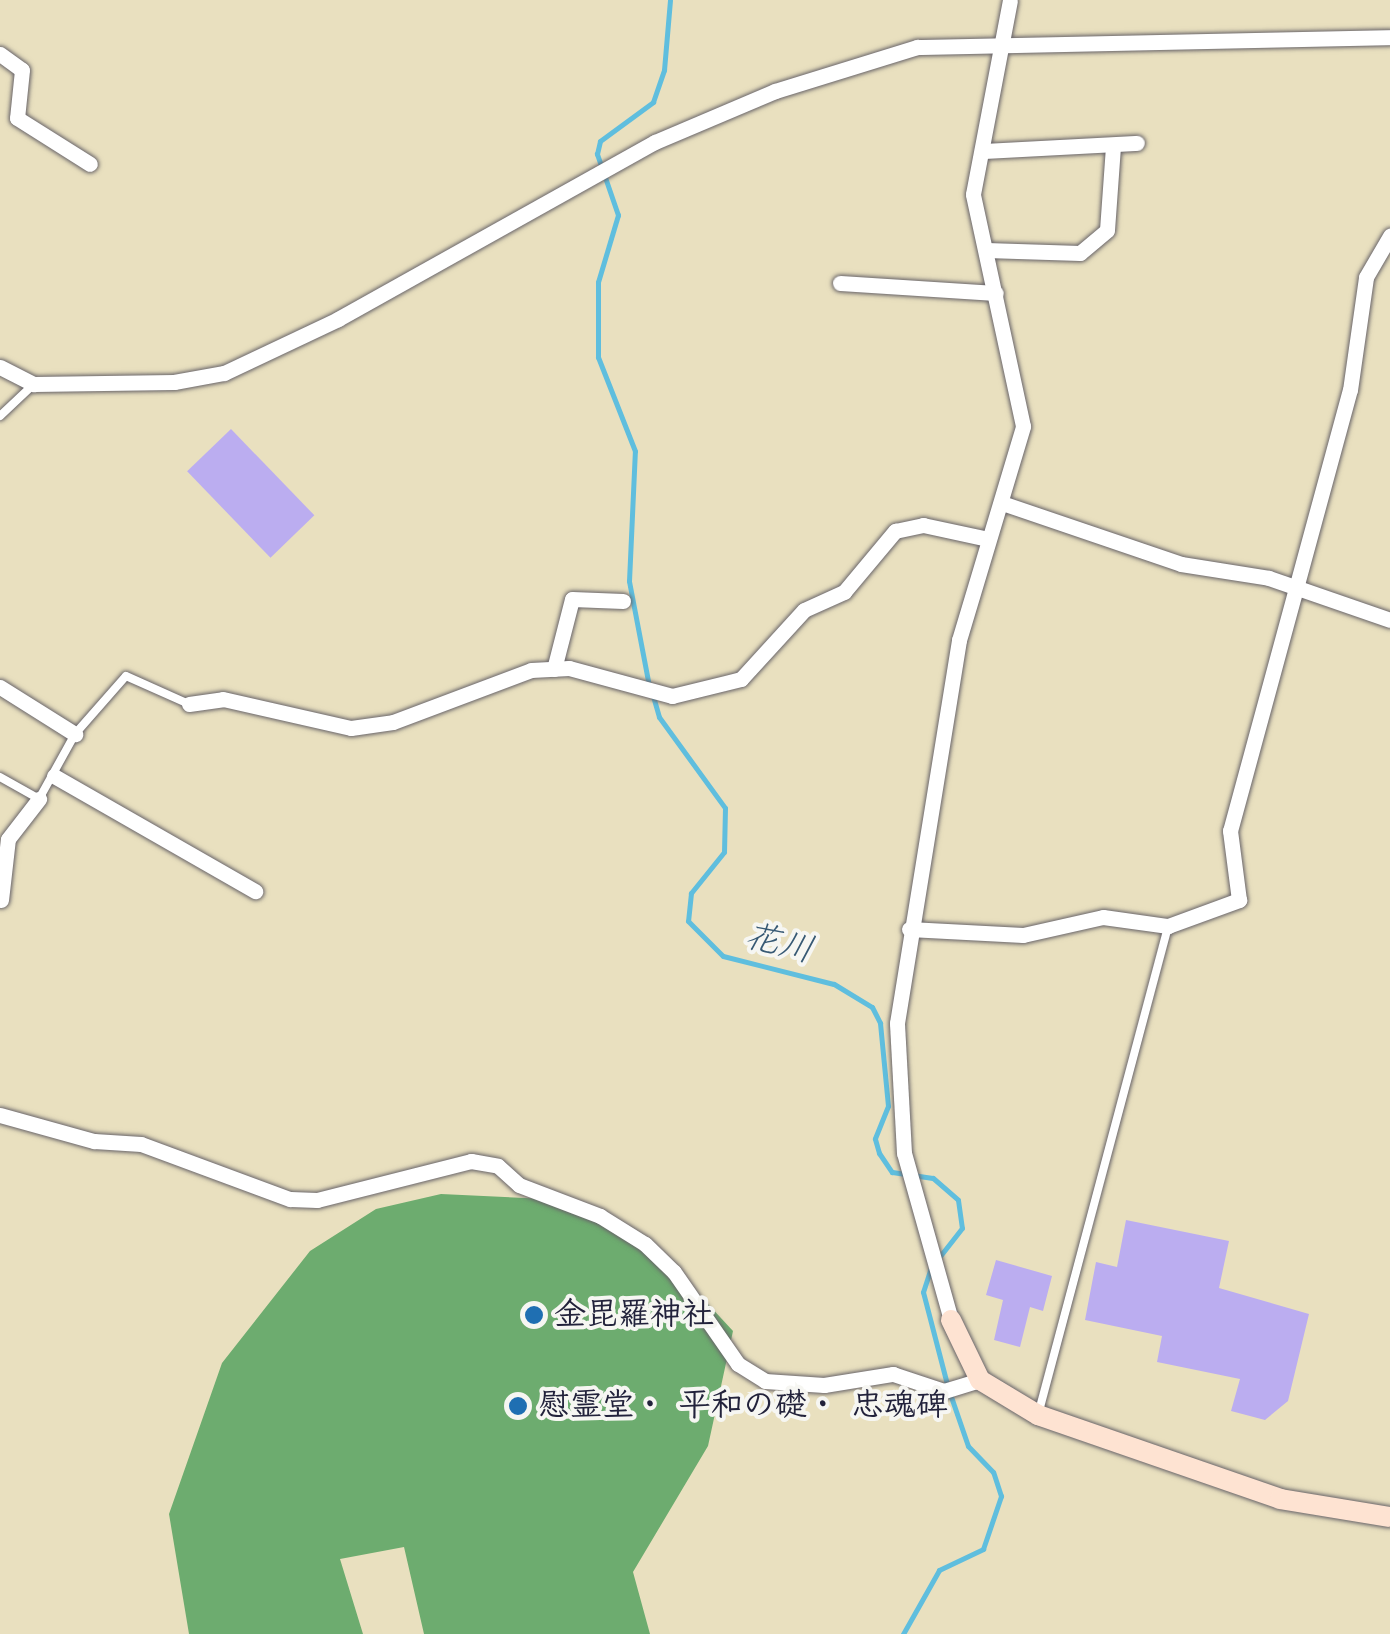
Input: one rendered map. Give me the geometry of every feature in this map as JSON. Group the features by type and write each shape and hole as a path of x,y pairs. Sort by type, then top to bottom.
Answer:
{"street":[{"path":"1010,0 1006,42 973,194 1023,426 959,640 909,929 897,1024 904,1153 950,1320 980,1380 1038,1415 1280,1499 1390,1517"},
{"path":"0,367 34,384 174,382 224,373 338,320 654,142 775,91 917,47 1006,42 1390,37"},
{"path":"0,54 22,70 17,118 90,164"},
{"path":"982,151 1137,143"},
{"path":"986,250 1080,254 1107,230 1113,146"},
{"path":"909,929 1023,935 1103,917 1168,926 1239,900 1230,831 1298,586 1318,489 1350,390 1366,277 1390,236"},
{"path":"840,283 996,293"},
{"path":"1002,503 1181,564 1298,586 1390,620"},
{"path":"189,704 223,699 350,728 392,722 531,670 554,669 672,696 740,679 804,610 844,592 895,531 922,526 988,540"},
{"path":"554,669 572,599 623,601"},
{"path":"0,687 75,734"},
{"path":"54,776 255,891"},
{"path":"1,900 8,838 39,799"},
{"path":"0,1116 80,1138 141,1144 290,1199 317,1200 452,1164 486,1162 646,1244 674,1272 738,1364 765,1381 824,1385 893,1374 944,1391 980,1380"}],"lane":[{"path":"0,416 34,384"},
{"path":"0,777 39,799 75,734 126,676 189,704"},
{"path":"1038,1415 1168,926"}],"green space":[{"path":"441,1194 547,1199 643,1234 733,1331 708,1446 633,1572 650,1634 424,1634 404,1547 340,1559 363,1634 189,1634 169,1514 222,1363 310,1251 376,1209"}],"building":[{"path":"231,429 314,515 270,558 187,471"},
{"path":"1126,1220 1229,1241 1219,1288 1309,1314 1288,1401 1265,1420 1231,1411 1240,1379 1157,1362 1162,1336 1085,1320 1096,1262 1117,1267"},
{"path":"996,1260 1052,1276 1043,1311 1030,1307 1020,1347 994,1340 1003,1300 986,1295"}],"waterway":[{"name":"花川","path":"649,686 629,581 635,451 598,357 598,282 618,215 597,154 600,141 653,102 664,70 670,0"},
{"name":"花川","path":"653,696 659,717 725,808 724,852 691,893 688,921 723,956 834,984 872,1007 880,1023 888,1106 875,1139 879,1153 892,1172 933,1178 958,1200 962,1228 937,1260"},
{"name":"花川","path":"903,1634 939,1570 983,1549 1001,1496 993,1472 968,1446 948,1388 923,1292 931,1268"}],"place":[{"name":"金毘羅神社","path":"534,1315"},
{"name":"慰霊堂・ 平和の礎・ 忠魂碑","path":"518,1406"}]}
